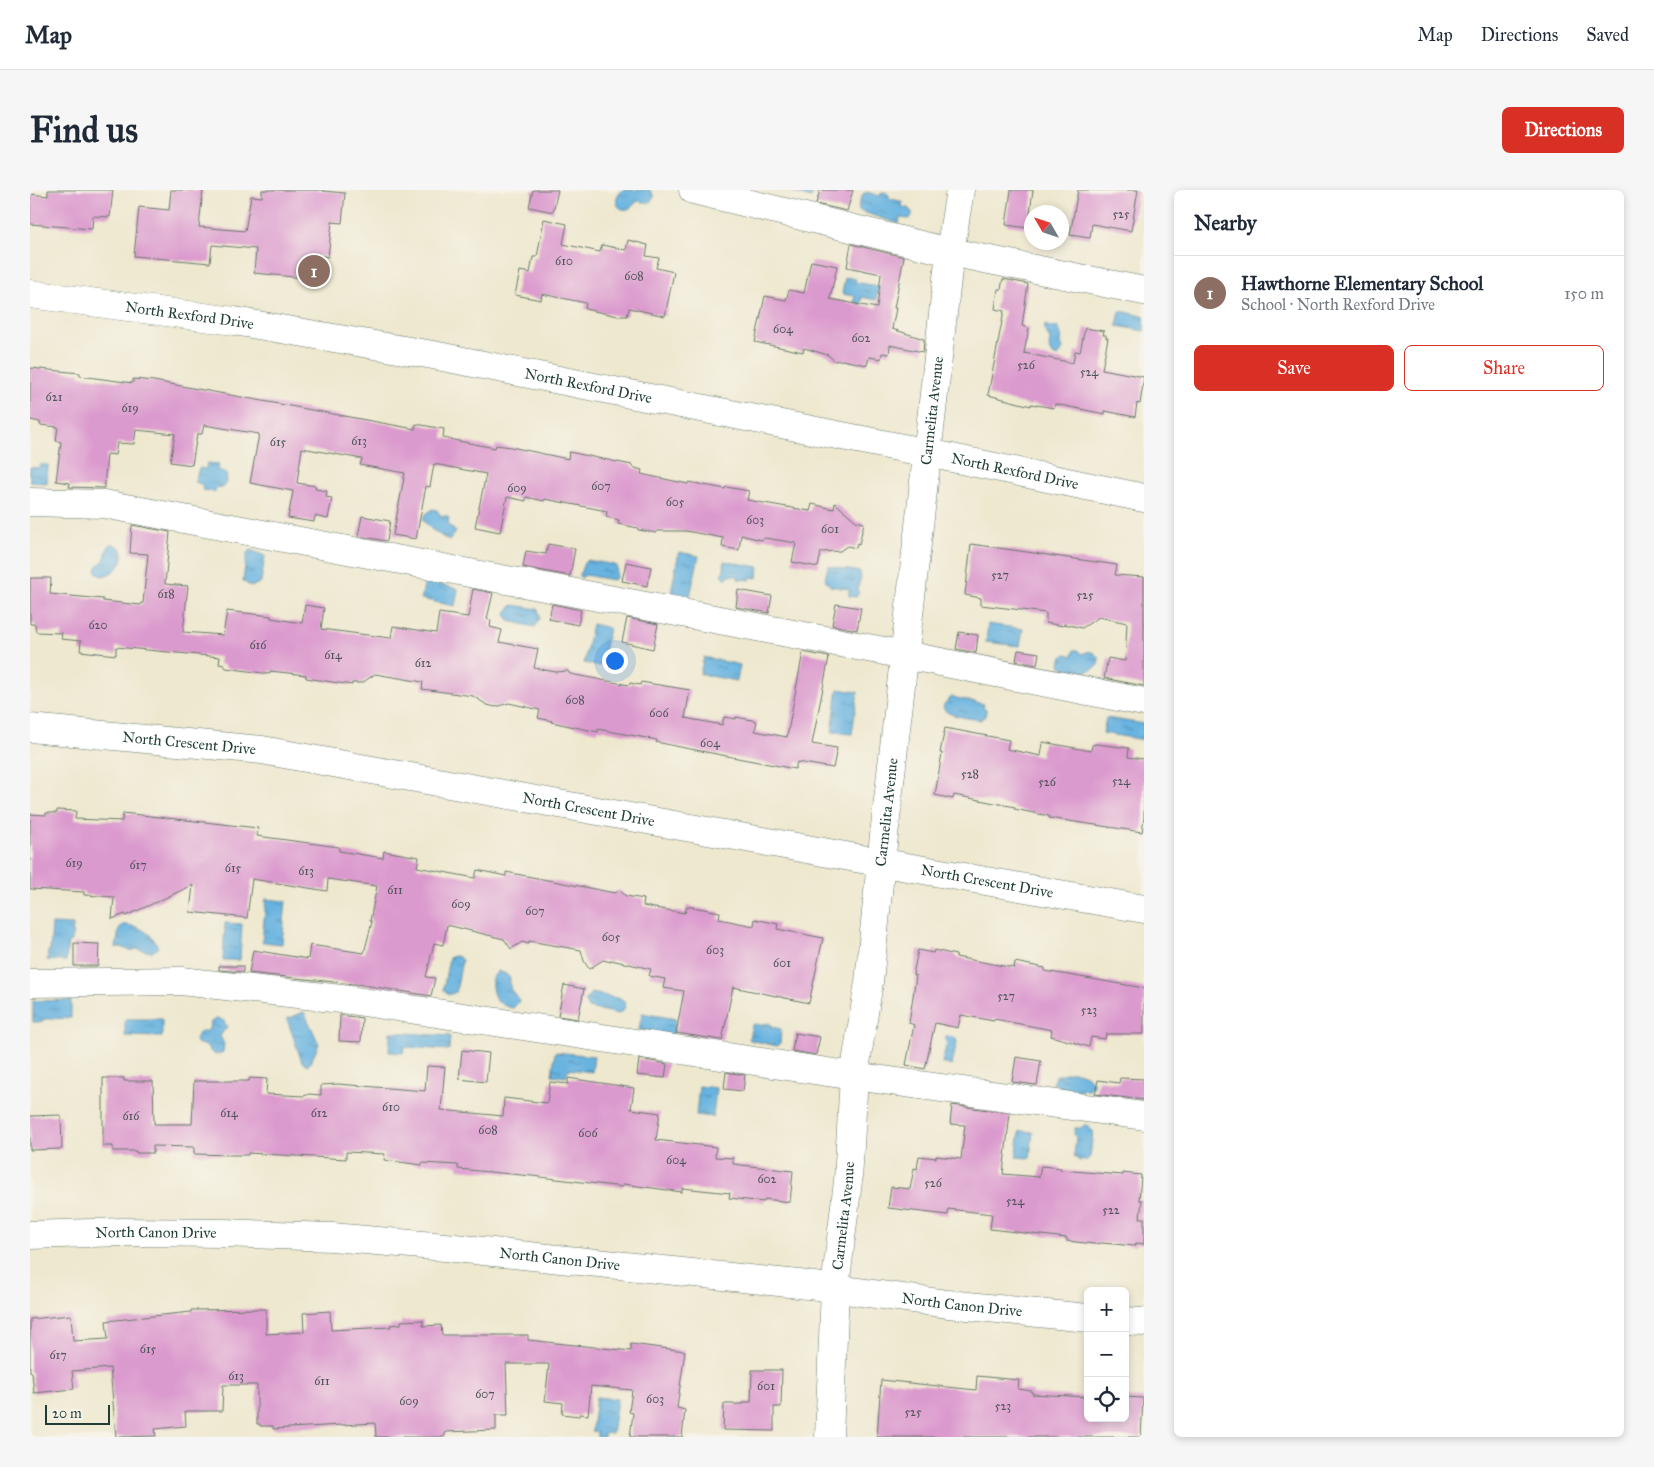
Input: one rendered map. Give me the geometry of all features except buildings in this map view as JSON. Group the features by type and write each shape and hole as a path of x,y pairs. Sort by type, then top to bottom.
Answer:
{"street":[{"path":"693,190 950,252 1144,291"},
{"name":"Carmelita Avenue","path":"829,1437 835,1288 848,1181 854,1076 869,982 880,862 950,252 960,190"},
{"name":"North Rexford Drive","path":"30,294 234,322 433,355 928,453 1144,498"},
{"path":"30,502 104,504 1144,702"},
{"name":"North Crescent Drive","path":"30,728 262,750 1144,908"},
{"path":"30,983 180,981 340,999 854,1076 1144,1116"},
{"name":"North Canon Drive","path":"30,1235 122,1232 224,1233 332,1238 445,1247 835,1288 948,1304 1084,1318"},
{"path":"1129,1321 1144,1322"}],"water":[{"path":"623,190 650,190 654,196 648,203 638,201 628,209 624,209 618,206 617,203 617,196"},
{"path":"792,190 814,190 811,198 792,192"},
{"path":"867,192 880,196 881,193 886,192 889,198 903,202 902,207 908,208 912,212 912,216 909,219 900,218 899,224 860,211 858,207 863,194"},
{"path":"845,277 856,279 855,282 881,287 880,294 877,293 876,300 862,297 861,304 854,302 855,296 842,294"},
{"path":"1120,311 1144,316 1144,331 1117,326"},
{"path":"1045,325 1057,327 1061,334 1063,349 1058,357 1050,352 1050,339 1044,330"},
{"path":"207,463 219,464 218,471 225,472 227,476 223,488 216,487 215,492 202,490 203,485 195,482 199,468 206,469"},
{"path":"40,465 48,465 47,483 30,482 30,467 40,468"},
{"path":"432,509 437,510 441,516 449,518 448,524 456,532 449,541 431,529 423,520 424,516"},
{"path":"112,543 122,549 123,559 115,570 101,576 96,572 98,565 104,560"},
{"path":"251,550 265,556 261,582 251,587 243,581 247,553"},
{"path":"679,552 699,556 690,596 671,592"},
{"path":"587,560 615,565 617,568 616,578 613,580 585,575 582,578 579,576"},
{"path":"724,561 759,567 757,578 751,577 750,580 738,579 738,576 729,575 727,578 724,578 721,574 724,570"},
{"path":"828,566 860,572 861,578 857,590 859,592 856,597 849,596 849,589 830,586 825,579"},
{"path":"425,581 458,589 455,606 421,599"},
{"path":"513,605 538,609 540,618 535,627 509,621 506,614"},
{"path":"592,624 609,628 601,666 584,663"},
{"path":"988,624 1023,629 1020,646 986,642"},
{"path":"1074,650 1082,654 1093,653 1099,658 1098,666 1089,671 1079,673 1064,669 1060,665 1061,658 1066,654 1073,656"},
{"path":"704,657 740,665 737,681 700,674"},
{"path":"838,689 858,692 852,734 832,732"},
{"path":"952,697 984,704 983,708 986,710 985,717 982,717 981,720 960,717 946,712 944,708 945,703"},
{"path":"1106,718 1144,724 1144,740 1103,733"},
{"path":"266,899 286,901 282,944 262,942"},
{"path":"225,923 242,924 240,960 223,960"},
{"path":"52,924 73,925 72,942 68,942 66,961 47,960 48,951 50,951"},
{"path":"122,925 144,930 153,938 158,948 152,952 136,949 131,951 121,947 116,948 119,929"},
{"path":"454,956 462,960 456,992 448,995 443,990 449,958"},
{"path":"498,971 510,978 511,989 519,1000 513,1008 502,1004 493,994 492,978"},
{"path":"591,993 622,999 625,1004 624,1009 619,1014 588,1008 585,1001"},
{"path":"71,1000 71,1018 44,1019 42,1022 33,1022 33,1001"},
{"path":"304,1012 319,1044 308,1065 302,1062 287,1019"},
{"path":"642,1013 676,1019 673,1036 639,1030"},
{"path":"218,1018 224,1021 227,1027 220,1036 224,1044 223,1052 215,1055 207,1046 196,1043 195,1039 201,1031 208,1031 211,1022"},
{"path":"125,1019 162,1019 162,1037 125,1036"},
{"path":"766,1023 781,1029 780,1043 777,1046 750,1040 749,1038 752,1025"},
{"path":"390,1032 450,1036 449,1050 404,1047 403,1053 389,1052"},
{"path":"946,1036 954,1037 957,1041 952,1066 942,1063 947,1042 945,1041"},
{"path":"555,1052 594,1056 592,1072 568,1069 566,1077 552,1075"},
{"path":"1069,1072 1085,1075 1093,1081 1093,1085 1088,1089 1079,1090 1078,1094 1066,1093 1065,1089 1053,1083 1055,1076"},
{"path":"699,1086 716,1088 713,1117 696,1115"},
{"path":"1087,1125 1093,1131 1090,1157 1087,1160 1079,1161 1074,1155 1076,1137 1074,1134 1075,1128 1081,1128"},
{"path":"1020,1131 1033,1132 1030,1158 1016,1157"},
{"path":"596,1397 617,1399 612,1434 605,1433 604,1437 597,1437 597,1432 592,1431"}],"place":[{"name":"Hawthorne Elementary School","path":"314,271"}]}
